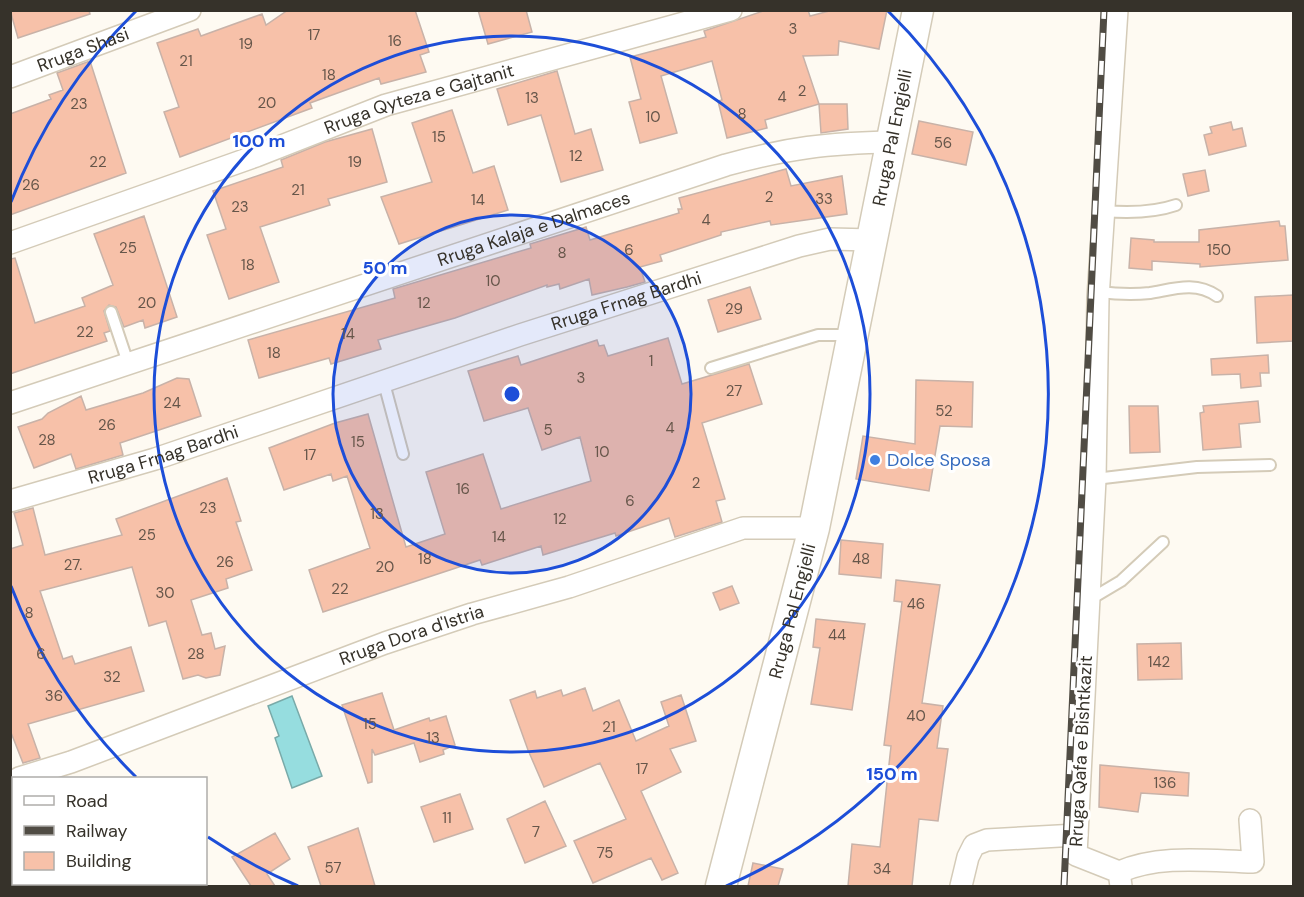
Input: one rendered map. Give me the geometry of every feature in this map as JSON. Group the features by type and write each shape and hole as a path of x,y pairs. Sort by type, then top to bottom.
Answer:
{"main road":[{"name":"Rruga Pal Engjelli","path":"721,886 814,528 918,10"}],"street":[{"name":"Rruga Shasi","path":"10,77 190,10"},
{"name":"Rruga Qyteza e Gajtanit","path":"10,243 256,156 386,105 731,10"},
{"name":"Rruga Qafa e Bishtkazit","path":"1117,10 1099,292 1095,479 1076,855 1120,879 1134,866 1159,861 1253,861 1250,820"},
{"name":"Rruga Kalaja e Dalmaces","path":"10,404 726,165 787,148 820,144 892,142"},
{"name":"Rruga Frnag Bardhi","path":"10,501 155,459 384,383 519,335 799,246 830,239 872,240"},
{"name":"Rruga Dora d'Istria","path":"22,777 71,762 386,643 472,614 569,587 743,528 814,528"},
{"path":"961,886 968,857 974,845 987,840 1077,835"}],"lane":[{"path":"1104,211 1153,211 1176,205"},
{"path":"1099,292 1142,293 1196,287 1206,289 1217,296"},
{"path":"111,312 128,363"},
{"path":"711,368 818,336 854,336"},
{"path":"384,383 403,454"},
{"path":"1095,479 1197,467 1270,465"},
{"path":"1088,600 1121,581 1163,542"}],"water":[{"path":"292,696 322,776 292,788 275,738 279,736 268,706"}],"building":[{"path":"10,10 89,10 90,14 18,38"},
{"path":"288,10 415,10 429,52 420,55 426,72 381,84 379,78 310,103 312,108 180,157 164,112 179,107 157,43 198,29 201,36 262,14 266,25"},
{"path":"478,10 526,10 532,32 488,44"},
{"path":"766,10 808,10 810,16 833,10 887,10 879,49 839,41 838,55 803,56 819,104 765,120 767,128 727,138 718,101 722,100 712,61 661,76 677,133 640,143 629,102 641,99 630,57 706,37 704,31"},
{"path":"90,61 126,173 10,215 10,114 51,99 49,95 63,90 57,73"},
{"path":"557,71 575,134 591,129 603,170 561,182 541,115 508,125 497,89"},
{"path":"819,104 847,104 848,129 821,133"},
{"path":"452,110 473,173 494,166 508,210 399,244 381,197 432,182 412,123"},
{"path":"919,121 973,132 966,165 912,154"},
{"path":"1231,122 1233,130 1242,128 1246,146 1209,155 1204,135 1212,133 1210,127"},
{"path":"372,129 387,182 328,199 330,205 260,227 279,282 229,299 207,235 226,229 213,191 283,167 281,160 325,142"},
{"path":"786,169 791,186 842,176 847,214 771,225 770,221 721,232 721,235 660,255 662,261 640,267 645,282 592,295 589,279 560,289 559,284 547,287 547,285 455,318 378,340 381,349 331,364 329,358 259,378 248,340 395,298 393,289 531,248 530,244 586,227 590,240 679,213 678,209 682,209 679,198"},
{"path":"1205,170 1209,191 1188,196 1183,174"},
{"path":"144,216 177,317 145,328 143,320 124,327 116,307 109,305 104,311 110,331 104,333 107,341 10,374 10,259 15,258 35,323 85,306 82,298 113,285 94,234"},
{"path":"1279,221 1280,226 1285,226 1288,260 1200,267 1200,264 1152,261 1152,270 1129,268 1131,238 1154,240 1154,242 1199,242 1199,230"},
{"path":"750,287 761,319 718,332 708,300"},
{"path":"1293,295 1293,341 1257,343 1255,297"},
{"path":"668,338 682,384 749,364 762,404 702,423 725,499 716,501 722,522 675,537 669,518 616,536 615,533 543,555 541,546 482,565 480,560 323,612 309,570 370,548 347,476 333,481 331,474 284,490 269,448 335,423 368,414 406,547 445,534 426,472 483,454 501,509 591,481 580,437 542,450 528,408 484,421 468,371 518,356 521,365 597,340 599,346 604,345 608,356"},
{"path":"1268,355 1269,373 1260,373 1261,386 1241,388 1240,374 1212,375 1211,359"},
{"path":"177,378 189,379 201,416 120,443 123,455 76,469 71,454 34,468 18,427 42,419 48,413 81,396 86,410 143,393"},
{"path":"916,380 973,382 972,427 940,426 929,491 856,479 863,436 915,444"},
{"path":"1258,401 1260,422 1239,424 1241,447 1203,450 1200,413 1204,412 1203,406"},
{"path":"1129,406 1158,406 1160,452 1130,453"},
{"path":"227,478 241,521 236,522 252,570 226,579 228,588 191,600 202,635 211,633 215,649 225,646 220,675 206,678 198,675 183,679 166,621 149,626 132,567 40,591 63,659 72,656 75,664 131,647 144,691 28,724 40,758 23,763 10,730 10,549 23,545 14,513 33,508 45,555 122,535 116,519"},
{"path":"841,540 883,544 881,578 839,574"},
{"path":"896,580 940,585 922,703 943,706 937,748 948,749 938,821 919,819 912,886 848,886 852,844 880,847 891,746 884,745 902,602 894,601"},
{"path":"732,586 739,603 720,610 713,593"},
{"path":"816,619 865,624 852,710 811,704 820,648 813,647"},
{"path":"1181,643 1182,679 1138,680 1137,644"},
{"path":"585,688 593,711 619,700 636,741 669,726 661,702 681,695 696,741 670,749 681,772 641,791 678,873 662,880 651,858 593,883 574,841 626,819 600,763 544,787 510,700 535,691 537,698 561,690 563,696"},
{"path":"382,693 394,730 429,718 430,721 446,716 455,745 443,750 444,754 420,762 414,743 375,755 372,749 372,782 368,783 342,705"},
{"path":"1100,765 1189,773 1188,796 1141,793 1138,812 1099,807"},
{"path":"460,794 473,829 434,842 421,807"},
{"path":"545,801 566,846 525,863 507,819"},
{"path":"358,828 375,886 321,886 308,847"},
{"path":"275,833 290,859 267,874 275,886 251,886 232,857"},
{"path":"753,863 783,869 778,886 748,886"}],"railway":[{"path":"1064,886 1104,10"}],"place":[{"name":"Dolce Sposa","path":"875,460"}]}
